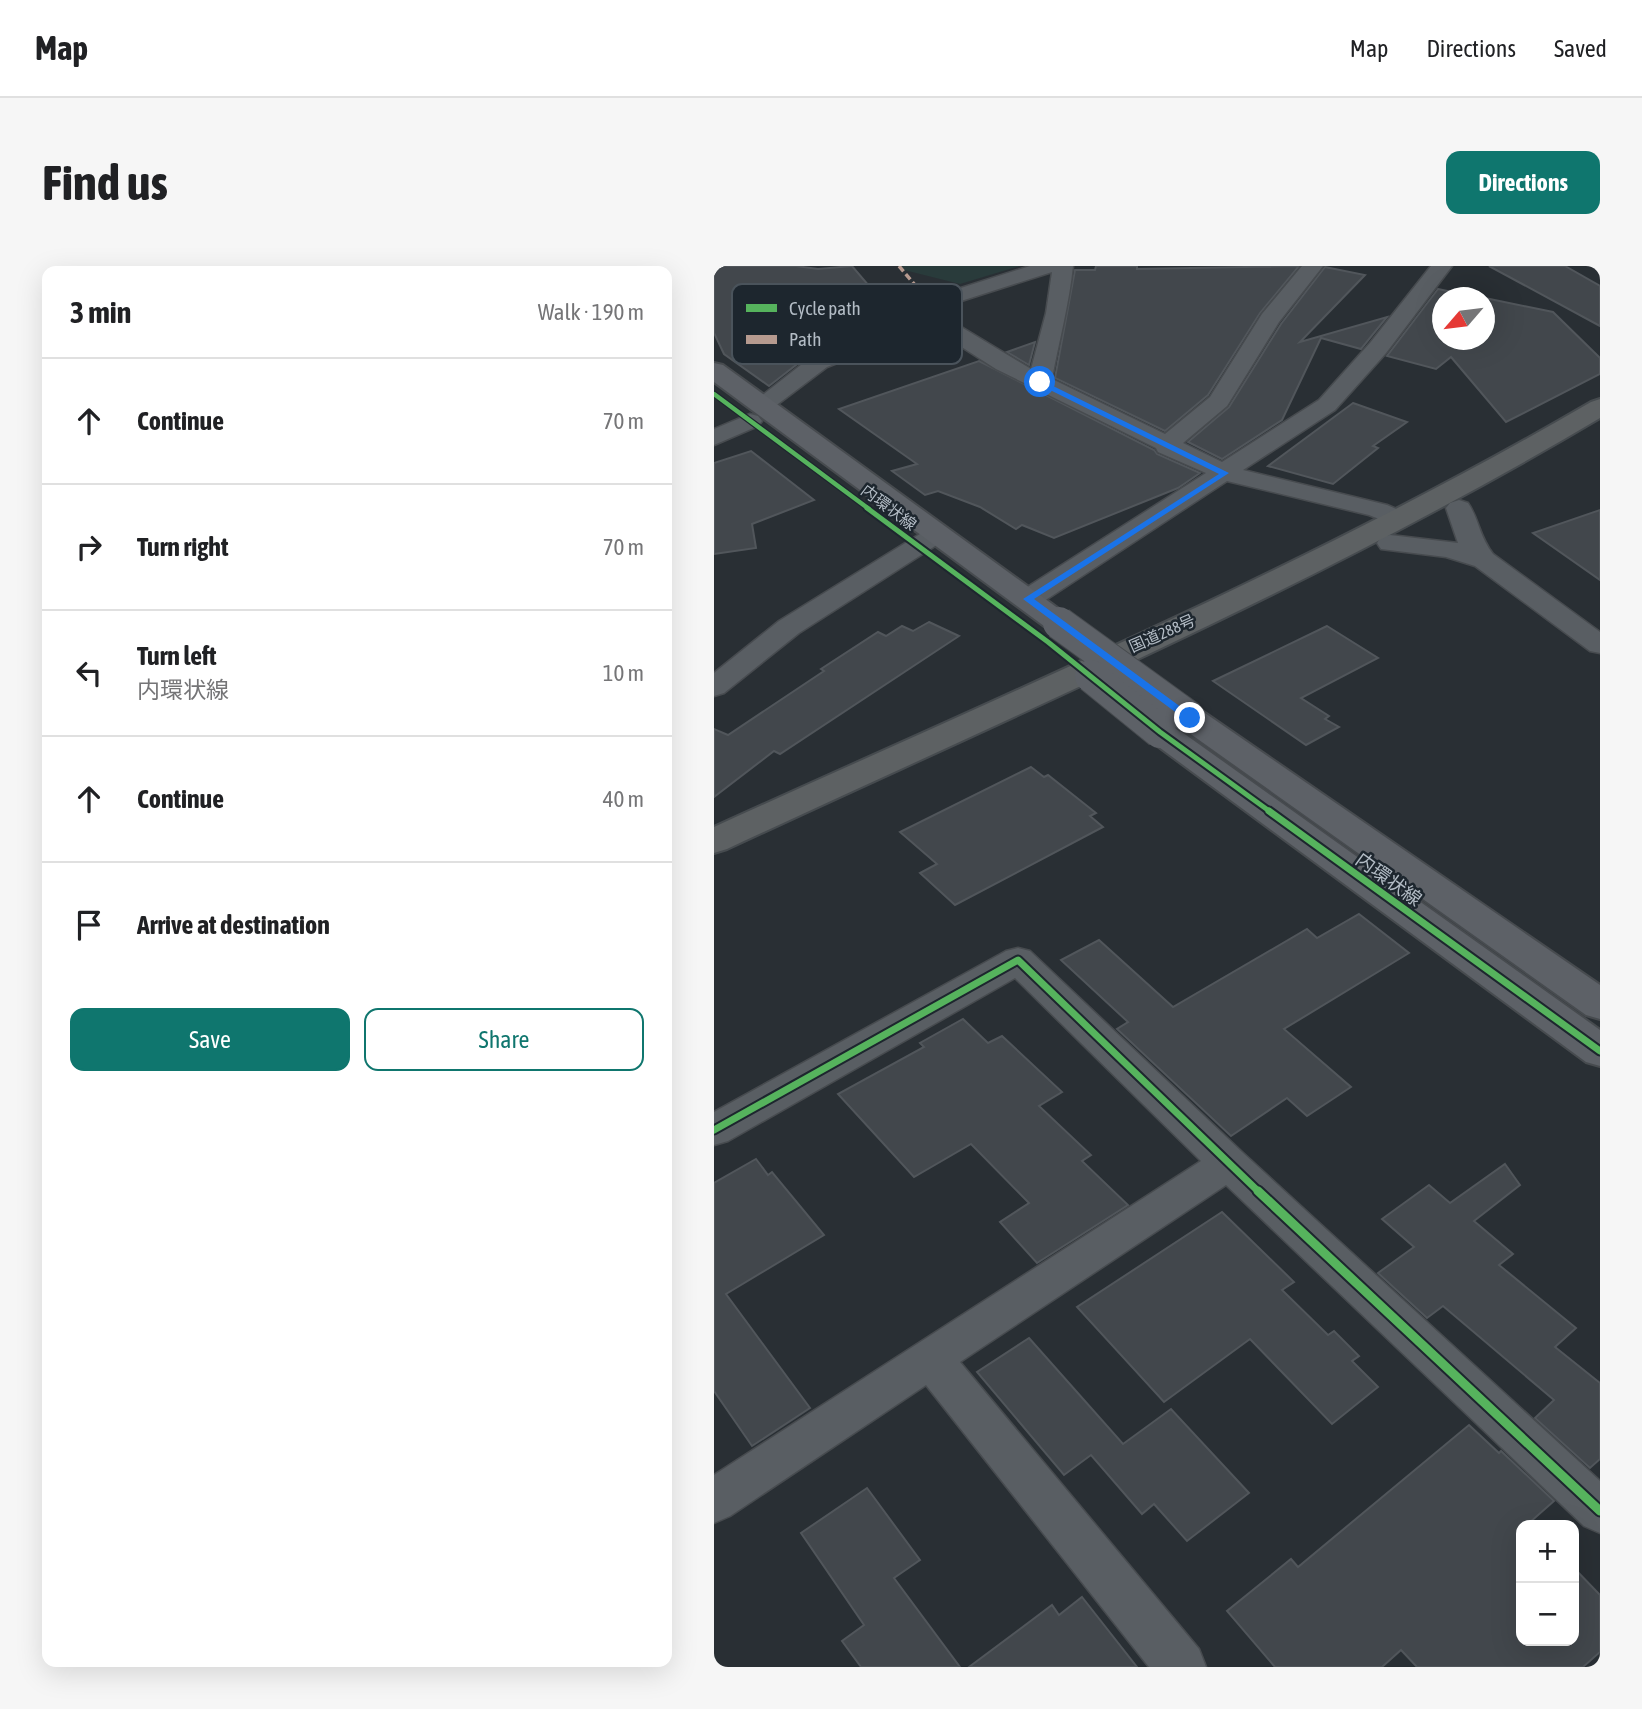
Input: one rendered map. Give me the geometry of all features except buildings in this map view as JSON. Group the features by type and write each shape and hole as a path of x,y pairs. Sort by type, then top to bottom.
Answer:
{"highway":[{"name":"国道288号","path":"714,864 1395,531 1600,407"},
{"name":"国道288号","path":"714,841 1289,576 1395,531 1459,508 1600,430"}],"street":[{"path":"962,295 1051,266"},
{"path":"1040,382 1050,332 1057,313 1063,266"},
{"path":"1167,447 1178,434 1219,401 1270,319 1313,266"},
{"path":"1028,599 1327,405 1342,391 1442,266"},
{"path":"962,338 1004,364 1167,447 1225,473 1378,510 1395,531 1484,560"},
{"path":"714,438 756,413 816,364"},
{"name":"内環状線","path":"714,370 756,413 1053,632"},
{"name":"内環状線","path":"714,394 756,413"},
{"path":"1459,508 1470,542 1484,560 1600,645"},
{"path":"714,687 789,627 928,540"},
{"name":"内環状線","path":"928,540 1028,599 1053,632"},
{"path":"1053,632 1175,725 1600,1006"},
{"name":"内環状線","path":"1175,725 1600,1051"},
{"path":"714,1130 1018,960 1228,1163 1600,1511"},
{"path":"714,1501 1228,1163"},
{"path":"931,1359 1181,1667"}],"shaded area":[{"path":"898,266 1020,266 960,284 900,269"}],"marked path":[{"path":"899,266 914,284"}],"cycle path":[{"path":"714,394 1048,642 1160,732 1600,1051"},
{"path":"714,1130 1018,960 1228,1163 1600,1511"}],"route":[{"path":"1040,382 1167,447 1225,473 1028,599 1190,718"}]}
